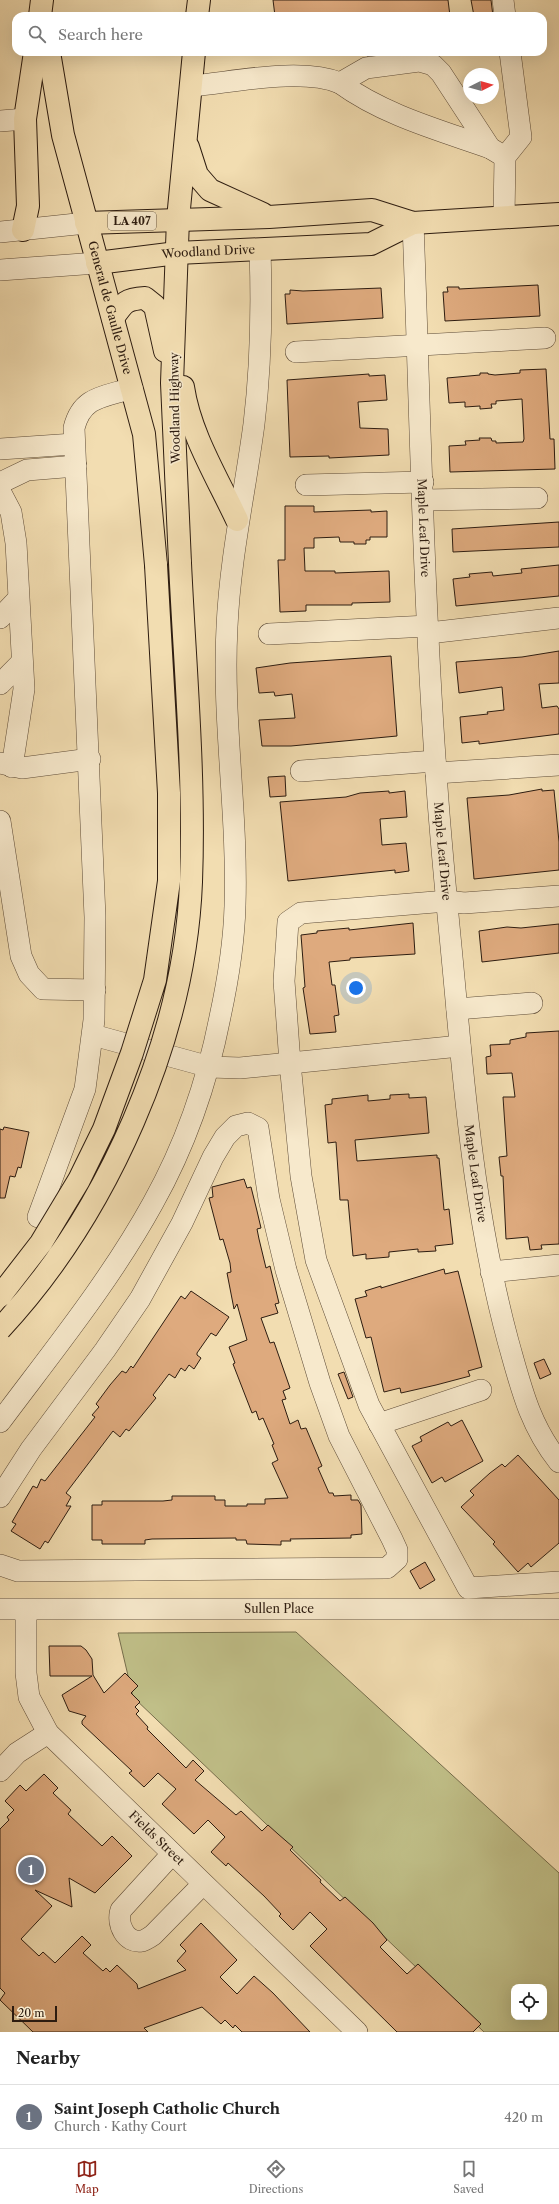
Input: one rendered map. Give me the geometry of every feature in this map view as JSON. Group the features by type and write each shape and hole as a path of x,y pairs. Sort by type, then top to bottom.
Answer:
{"main road":[{"path":"40,12 42,0"},
{"path":"42,0 44,12"},
{"path":"198,12 199,0"},
{"path":"23,230 28,206 25,119 34,56"},
{"name":"General de Gaulle Drive","path":"0,1296 41,1243 79,1180 104,1129 132,1053 155,980 169,881 169,793 152,501 144,434 62,135 49,56"},
{"path":"177,253 178,219 194,56"},
{"path":"185,138 197,175 210,190 270,217"},
{"name":"Woodland Drive","path":"86,223 270,217 372,210 413,223 559,214"},
{"name":"Woodland Drive","path":"97,262 177,253 371,244 413,223"},
{"name":"Woodland Highway","path":"0,1329 24,1303 65,1248 104,1183 138,1107 160,1047 175,998 185,946 191,883 191,792 172,383 177,253"},
{"path":"113,318 122,304 130,299 145,298 155,306 172,383"},
{"path":"174,334 186,410 237,520"}],"street":[{"path":"503,0 504,12"},
{"path":"497,152 520,137 510,56"},
{"path":"340,83 366,68 375,66 419,61 432,65 441,73 497,152 504,217"},
{"path":"191,86 300,75 325,77 340,83 356,95 413,121 497,152"},
{"path":"0,121 25,119"},
{"name":"Woodland Drive","path":"0,232 86,223"},
{"name":"Maple Leaf Drive","path":"413,223 428,630 435,767 460,1046 478,1203 491,1272 530,1418 546,1446 559,1462"},
{"path":"0,1422 113,1268 154,1203 189,1130 210,1067 230,969 235,908 235,853 226,664 229,587 237,520 254,423 260,364 262,301 260,250"},
{"name":"Woodland Drive","path":"0,270 97,262"},
{"path":"296,352 545,338"},
{"path":"38,1216 85,1089 93,1035 95,917 90,759 74,428 78,415 83,408 92,401 132,388"},
{"path":"0,449 74,444"},
{"path":"0,483 27,470 76,466"},
{"path":"306,485 537,498"},
{"path":"0,491 11,512 16,543 24,689 6,765 22,768 90,759"},
{"path":"0,618 18,599"},
{"path":"269,634 428,630 559,618"},
{"path":"0,684 22,662"},
{"path":"301,771 559,765"},
{"path":"0,821 21,956 29,974 43,989 94,990"},
{"path":"559,896 464,903 447,902 301,913 288,922 284,981 301,1176 316,1260 364,1391 379,1424 468,1588 559,1582"},
{"path":"457,1008 532,1003"},
{"path":"93,1035 210,1067 240,1068 460,1046"},
{"path":"0,1497 31,1449 105,1350 140,1299 182,1223 213,1157 225,1137 236,1126 248,1123 258,1128 269,1199 286,1270 320,1383 339,1436 392,1539 397,1550 397,1559 387,1568 18,1571 0,1565"},
{"path":"491,1272 559,1265"},
{"path":"379,1424 480,1390"},
{"name":"Sullen Place","path":"0,1609 559,1609"},
{"name":"Fields Street","path":"26,1610 26,1672 29,1697 48,1733 357,2032"},
{"path":"0,1771 17,1753 48,1733"},
{"path":"172,1854 121,1910 119,1922 125,1934 136,1941 144,1941 154,1935 203,1884"}],"shaded area":[{"path":"296,1632 559,1873 559,2032 484,2032 133,1697 118,1633"}],"building":[{"path":"273,0 448,0 450,12 274,12"},
{"path":"471,0 491,0 492,12 473,12"},
{"path":"538,285 540,316 445,321 443,292 448,292 447,287 459,287 459,289"},
{"path":"381,288 383,318 287,324 285,294 290,294 290,290 303,291"},
{"path":"546,369 550,439 554,439 555,469 450,472 449,446 466,445 465,441 480,440 479,438 491,438 492,441 496,441 496,443 523,442 524,439 522,399 496,401 496,404 491,404 492,408 480,409 480,406 465,407 465,402 449,403 447,378 480,375 480,373 495,375 520,373 520,370"},
{"path":"369,374 369,376 385,375 387,400 358,402 360,428 388,429 389,455 329,458 329,456 290,457 287,380"},
{"path":"285,506 314,506 314,512 371,510 371,512 387,511 387,537 370,537 370,540 366,540 366,544 340,542 339,537 314,538 314,548 304,548 305,571 335,571 335,573 389,571 390,602 352,603 352,605 306,605 306,611 280,612 278,560 285,560"},
{"path":"559,522 559,547 453,552 452,529"},
{"path":"559,565 559,596 456,606 453,579 470,577 469,574 492,572 493,576 522,573 521,569"},
{"path":"559,651 559,683 539,684 542,708 557,706 559,709 559,734 479,744 479,741 462,743 460,717 488,714 487,712 504,710 502,687 459,693 456,662 522,657"},
{"path":"391,656 397,736 291,746 262,746 259,720 295,718 292,694 275,696 274,692 259,693 256,668 290,663"},
{"path":"285,776 286,796 270,797 268,777"},
{"path":"542,789 542,791 554,790 559,842 559,870 474,879 467,798 509,795"},
{"path":"389,791 389,793 405,791 407,817 380,819 382,845 406,843 409,871 395,873 395,870 288,881 280,802 346,797 360,793"},
{"path":"413,923 415,954 350,958 350,960 329,962 332,985 335,985 339,1015 334,1016 336,1032 310,1034 303,988 305,987 301,935 317,933 317,931 349,928 349,930"},
{"path":"559,924 559,953 482,962 479,931 507,927 521,928"},
{"path":"559,1031 559,1244 541,1245 542,1249 530,1250 528,1237 506,1239 503,1176 501,1176 499,1157 507,1156 503,1097 515,1097 512,1073 487,1074 486,1057 491,1056 490,1045 510,1044 510,1040 526,1037 526,1033"},
{"path":"409,1094 409,1098 426,1097 429,1133 355,1140 357,1161 437,1155 437,1158 439,1158 444,1210 449,1209 453,1244 435,1246 436,1251 418,1252 418,1249 389,1252 389,1257 366,1259 366,1254 353,1256 348,1200 340,1200 336,1142 328,1143 325,1105 332,1104 332,1099 368,1095 368,1101 390,1099 390,1095"},
{"path":"4,1127 29,1132 21,1168 18,1167 15,1177 10,1176 5,1198 0,1198 0,1129 3,1130"},
{"path":"244,1179 247,1188 251,1187 261,1228 257,1229 266,1268 270,1266 279,1303 275,1304 278,1313 261,1318 270,1343 274,1342 290,1388 283,1391 286,1399 282,1400 290,1424 298,1420 301,1429 306,1428 322,1466 318,1468 329,1493 333,1493 334,1496 351,1495 351,1500 358,1500 361,1505 362,1534 351,1535 351,1538 290,1539 291,1541 281,1541 281,1545 247,1544 246,1540 236,1540 236,1538 152,1539 145,1540 145,1544 102,1544 102,1540 92,1540 92,1505 102,1505 102,1501 163,1501 172,1500 172,1496 215,1496 215,1500 225,1500 225,1506 247,1506 247,1504 265,1504 265,1499 288,1498 272,1463 278,1460 272,1445 274,1444 263,1418 259,1420 256,1411 252,1413 233,1364 235,1363 229,1347 247,1340 237,1304 234,1309 227,1273 231,1272 230,1263 223,1239 220,1240 209,1198 213,1197 212,1187"},
{"path":"444,1269 445,1274 458,1271 482,1367 468,1371 470,1376 436,1385 401,1393 400,1388 384,1392 371,1337 366,1338 355,1299 367,1296 365,1291 381,1286 381,1288"},
{"path":"191,1291 229,1317 216,1336 211,1333 197,1353 197,1355 201,1358 194,1369 189,1365 185,1371 181,1368 175,1378 169,1374 153,1395 156,1398 129,1431 126,1429 120,1437 113,1431 66,1493 71,1497 66,1506 71,1506 48,1543 45,1541 40,1549 11,1531 16,1524 12,1522 33,1486 37,1488 41,1479 45,1481 95,1417 92,1415 99,1407 96,1404 110,1385 122,1371 126,1373 131,1366 133,1368 181,1296 185,1299"},
{"path":"544,1359 551,1374 540,1379 534,1363"},
{"path":"344,1372 353,1397 348,1399 338,1374"},
{"path":"462,1420 483,1461 445,1482 442,1477 432,1483 412,1446 422,1441 420,1437 448,1422 451,1426"},
{"path":"518,1455 559,1500 559,1543 531,1567 528,1563 518,1572 493,1544 495,1542 461,1507 474,1495 470,1491 502,1464 505,1467"},
{"path":"425,1562 435,1580 420,1589 410,1571"},
{"path":"49,1646 81,1646 86,1650 92,1659 93,1675 104,1693 125,1673 138,1686 131,1693 140,1702 135,1707 139,1711 136,1714 148,1727 147,1729 186,1768 193,1760 204,1771 195,1780 236,1815 241,1811 262,1831 268,1825 293,1847 290,1850 340,1901 345,1897 373,1923 387,1940 380,1947 407,1974 418,1964 481,2024 473,2032 397,2032 310,1946 327,1929 310,1912 293,1930 279,1916 281,1914 264,1896 228,1863 226,1866 211,1852 225,1837 208,1820 194,1834 162,1804 176,1789 158,1773 144,1787 129,1773 132,1771 82,1724 82,1721 86,1716 69,1711 62,1695 92,1676 50,1676"},
{"path":"44,1774 58,1788 53,1793 71,1810 68,1814 102,1846 112,1836 132,1856 95,1893 69,1878 72,1907 35,1890 52,1906 21,1939 39,1956 43,1952 55,1963 82,1936 91,1945 83,1953 103,1971 106,1968 110,1972 117,1965 137,1984 138,1989 186,1970 177,1961 186,1951 180,1945 201,1923 237,1960 220,1977 237,1994 254,1976 273,1993 310,2032 242,2032 235,2025 233,2028 225,2020 221,2024 202,2007 144,2028 148,2032 33,2032 0,2000 5,1993 0,1988 0,1829 9,1820 7,1817 14,1810 5,1801 20,1785 26,1791"}],"place":[{"name":"Saint Joseph Catholic Church","path":"31,1870"}]}
